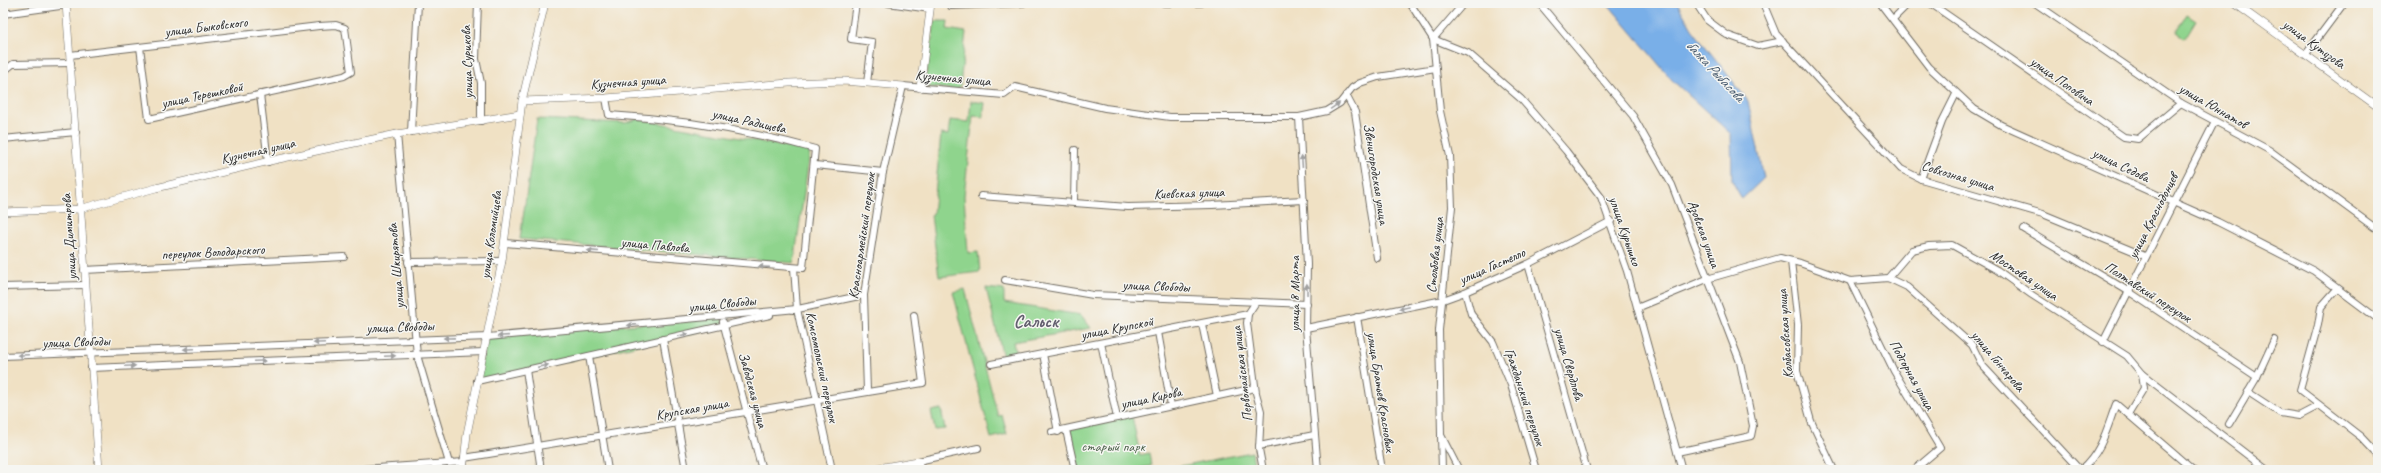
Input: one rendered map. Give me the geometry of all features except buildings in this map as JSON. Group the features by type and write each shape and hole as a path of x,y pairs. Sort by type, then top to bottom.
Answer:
{"main road":[{"name":"улица Коломийцева","path":"463,470 477,381 488,337 505,243 522,101 545,3"},
{"name":"улица Кутузова","path":"2234,3 2378,107"},
{"name":"улица Димитрова","path":"67,4 76,132 79,209 99,470"},
{"path":"920,88 931,6"},
{"name":"Кузнечная улица","path":"522,101 606,98 789,83 844,81 904,86"},
{"name":"Кузнечная улица","path":"3,212 79,209 156,188 397,134 520,114"},
{"path":"867,470 918,461 920,470"}],"street":[{"path":"411,132 418,3"},
{"name":"улица Сурикова","path":"478,3 476,59 481,83 481,121"},
{"path":"856,3 851,39 872,42 867,83"},
{"path":"888,3 931,6"},
{"path":"951,6 1022,3"},
{"path":"1164,3 1201,3"},
{"path":"1410,3 1433,39 1464,3"},
{"name":"Азовская улица","path":"1539,3 1633,116 1644,134 1672,185 1740,362 1753,426 1751,436 1677,452"},
{"path":"1696,3 1707,20 1727,35 1758,46 1783,41"},
{"name":"Совхозная улица","path":"1763,3 1776,34 1901,169 1921,179 2043,214 2146,256"},
{"name":"улица Седова","path":"1880,3 1929,67 1956,94 1974,109 2001,125 2082,159 2172,203 2218,222 2307,268 2378,319"},
{"path":"1893,19 1909,3"},
{"name":"улица Поповича","path":"1930,3 2124,136 2138,139 2181,103"},
{"name":"улица Юннатов","path":"2035,3 2181,103 2214,123 2269,150 2378,230"},
{"path":"2306,54 2344,3"},
{"path":"3,14 67,4"},
{"name":"улица Быковского","path":"70,55 336,25 344,28 351,72"},
{"name":"Столбовая улица","path":"1433,39 1440,111 1450,156 1452,207 1439,330 1441,435 1459,470"},
{"name":"улица Курышко","path":"1433,39 1468,53 1521,99 1566,151 1602,197 1611,221 1637,308 1682,470"},
{"name":"улица Терешковой","path":"140,47 148,119 344,76 351,72"},
{"path":"3,72 13,64 71,63"},
{"name":"Кузнечная улица","path":"904,86 1004,95 1015,87 1105,108 1170,117 1299,117 1327,111 1340,103 1346,95 1360,83 1378,77 1436,68"},
{"name":"Красноармейский переулок","path":"867,391 864,296 883,172 904,86"},
{"name":"улица Терешковой","path":"260,94 268,162"},
{"path":"1921,179 1942,122 1956,94"},
{"name":"Звенигородская улица","path":"1346,95 1355,112 1377,258"},
{"name":"улица Радищева","path":"606,98 609,114 668,118 714,125 771,137 815,149 814,165"},
{"name":"улица 8 Марта","path":"1299,117 1304,200 1307,304 1306,328 1318,470"},
{"name":"улица Краснодонцев","path":"2103,342 2172,203 2214,123"},
{"path":"3,139 76,132"},
{"name":"улица Шкирятова","path":"397,134 417,355 449,462"},
{"path":"1074,202 1075,150"},
{"path":"814,165 883,172"},
{"name":"улица Павлова","path":"505,243 803,268 814,165"},
{"name":"Киевская улица","path":"981,196 1128,207 1212,205 1304,200"},
{"name":"улица Гастелло","path":"1306,328 1442,300 1465,292 1528,264 1611,221"},
{"name":"Полтавский переулок","path":"2024,229 2128,292 2257,377"},
{"name":"Мостовая улица","path":"1888,278 1912,250 1928,246 1952,245 1997,270 2103,342 2127,356 2142,374 2267,470"},
{"name":"переулок Володарского","path":"84,270 344,257"},
{"path":"1637,308 1707,278 1780,258 1850,282 1888,278"},
{"path":"408,262 502,261"},
{"name":"Колбасовская улица","path":"1791,261 1798,325 1797,371 1811,422 1834,470"},
{"name":"улица Свердлова","path":"1528,264 1587,470"},
{"name":"Комсомольский переулок","path":"794,268 797,309 832,470"},
{"name":"улица Гончарова","path":"1888,278 1907,287 1972,345 1982,365 2081,470"},
{"name":"улица Свободы","path":"1005,280 1093,295 1307,304"},
{"name":"Подгорная улица","path":"1850,282 1894,370 1940,448 1914,470"},
{"path":"3,287 85,285"},
{"path":"2337,289 2321,307 2316,332 2300,390 2318,406 2361,437 2378,455"},
{"name":"Гражданский переулок","path":"1465,292 1471,314 1493,342 1511,385 1536,470"},
{"name":"улица Свободы","path":"477,381 797,309 864,296"},
{"name":"Первомайская улица","path":"1256,302 1248,314 1246,323 1255,388 1261,411 1259,446 1263,470"},
{"name":"улица Свободы","path":"3,356 415,338 488,337 797,309"},
{"name":"улица Крупской","path":"991,364 1248,314"},
{"name":"Крупская улица","path":"464,460 816,399 923,383 914,315"},
{"name":"Заводская улица","path":"722,317 762,470"},
{"name":"улица Братьев Красновых","path":"1357,317 1382,470"},
{"path":"1202,324 1217,396"},
{"path":"1158,332 1172,406"},
{"path":"663,339 686,470"},
{"path":"2229,424 2257,377 2274,340"},
{"path":"1102,343 1117,418"},
{"name":"улица Свободы","path":"91,368 484,352"},
{"name":"улица Кирова","path":"1043,354 1055,432 1255,388"},
{"path":"589,356 608,470"},
{"path":"526,370 541,470"},
{"path":"2128,414 2144,388 2142,374"},
{"path":"2248,392 2280,413 2299,416 2318,406"},
{"path":"2081,470 2092,461 2100,447 2116,404 2193,470"},
{"path":"1066,430 1075,470"},
{"path":"1259,446 1314,435"},
{"path":"1441,435 1442,470"},
{"path":"918,461 978,448"},
{"path":"348,470 464,460"}],"green space":[{"path":"2187,14 2196,20 2185,38 2176,32"},
{"path":"935,21 948,21 947,29 966,32 960,86 957,90 929,87 925,81"},
{"path":"971,101 985,103 983,117 973,116 964,196 968,253 978,252 980,272 939,277 931,215 933,214 941,134 948,135 950,120 969,122"},
{"path":"537,119 625,123 638,119 810,151 794,263 520,239"},
{"path":"986,288 1004,290 1004,303 1081,315 1091,328 1013,342 1016,355 1003,357"},
{"path":"965,289 998,416 1002,415 1007,434 991,438 953,292"},
{"path":"722,317 724,326 477,381 488,337"},
{"path":"941,409 945,429 935,430 931,411"},
{"name":"старый парк","path":"1132,416 1140,455 1149,453 1151,466 1131,470 1079,470 1070,429"},
{"path":"1252,452 1255,470 1160,470"}],"water":[{"name":"балка Рыбасова","path":"1607,3 1677,3 1692,29 1748,101 1764,178 1742,199 1732,181 1731,134 1672,80"}],"district":[{"name":"Сальск","path":"1036,321"}]}
